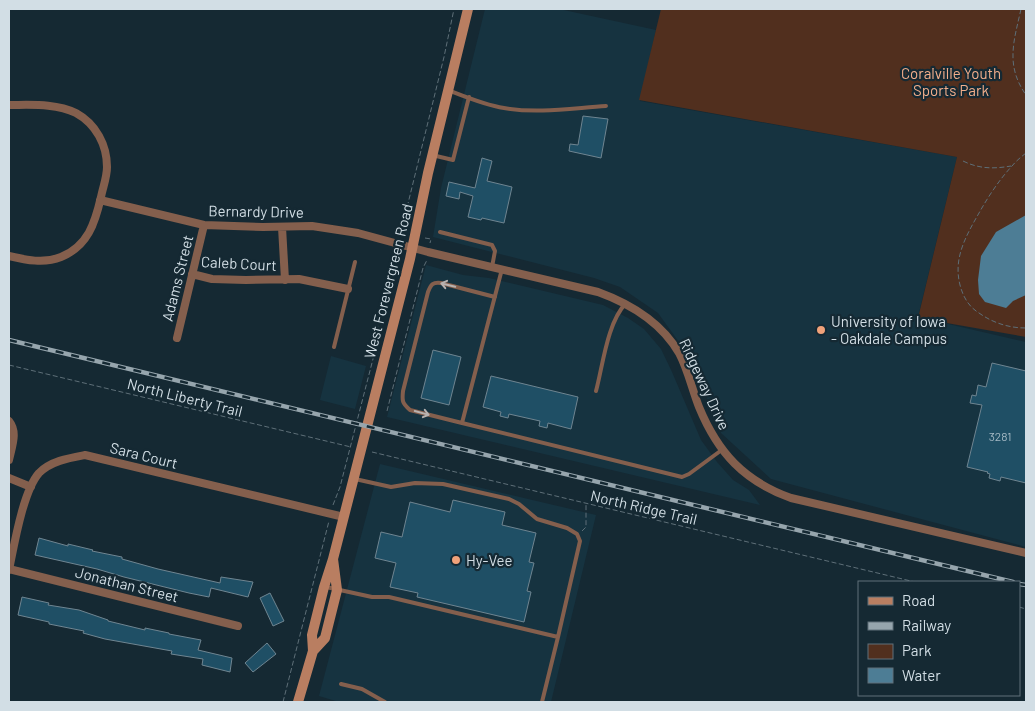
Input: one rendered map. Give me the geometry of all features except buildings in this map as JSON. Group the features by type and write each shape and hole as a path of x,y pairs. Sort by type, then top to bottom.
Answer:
{"street":[{"name":"West Forevergreen Road","path":"298,702 313,651 312,636 324,586 344,518 412,248 432,155 468,9"},
{"path":"9,104 54,106 76,113 85,119 99,135 106,154 106,173 93,226 81,244 72,252 51,260 30,261 9,256"},
{"name":"Bernardy Drive","path":"100,200 204,225 312,226 358,233 412,248"},
{"name":"Adams Street","path":"177,338 204,225"},
{"name":"Caleb Court","path":"282,227 285,280"},
{"name":"Ridgeway Drive","path":"412,248 598,292 626,303 649,318 662,331 679,354 706,421 717,441 738,466 761,485 775,492 791,498 1026,553"},
{"name":"Caleb Court","path":"192,274 212,279 299,279 348,289"},
{"path":"9,421 14,435 9,460"},
{"name":"Sara Court","path":"9,570 25,501 39,474 52,464 67,458 85,455 344,518"},
{"path":"9,478 31,487"},
{"name":"West Forevergreen Road","path":"313,651 325,638 337,590 333,559"},
{"name":"Jonathan Street","path":"9,570 238,626"}],"lane":[{"path":"448,90 503,108 519,110 552,110 606,106"},
{"path":"432,155 452,160 469,97"},
{"path":"440,232 492,245 495,251 492,267"},
{"path":"334,347 355,262"},
{"path":"462,423 502,269"},
{"path":"495,297 441,282 434,282 431,285 403,391 402,400 410,410 682,477 723,449"},
{"path":"596,392 612,324 626,303"},
{"path":"354,479 391,487 415,483 443,484 509,499 519,504 537,519 567,528 577,534 580,541 542,702"},
{"path":"324,586 372,597 389,597 558,637"},
{"path":"341,684 362,690 385,702"}],"path":[{"path":"400,236 454,9"},
{"path":"1021,9 1012,52 1020,86 1026,95"},
{"path":"1026,153 1012,166 988,196 965,238 959,256 958,277 962,292 976,311 996,322 1026,328"},
{"path":"963,161 982,168 1012,166"},
{"path":"426,238 431,239 430,243"},
{"path":"334,504 373,359 375,336 397,252"},
{"path":"387,411 423,268 427,260"},
{"name":"North Liberty Trail","path":"9,365 356,448"},
{"name":"North Ridge Trail","path":"368,451 911,581"},
{"path":"577,534 586,527 586,503"},
{"path":"283,702 329,524"}],"shaded area":[{"name":"University of Iowa - Oakdale Campus","path":"485,9 559,9 656,30 640,101 957,157 918,317 1026,342 1026,547 771,479 721,433 692,360 658,313 620,287 594,278 433,237 441,188"},
{"path":"426,265 463,275 489,278 603,305 644,329 661,349 701,440 733,480 749,490 760,505 387,417"},
{"path":"331,356 366,366 355,409 320,400"},
{"path":"380,464 596,515 551,702 339,702 319,696"}],"green space":[{"name":"Coralville Youth Sports Park","path":"661,9 1026,9 1026,337 918,318 957,157 639,100"}],"water":[{"path":"1026,215 1026,295 1013,301 1006,308 985,302 979,294 978,280 981,256 996,232"}],"railway":[{"path":"9,340 1009,581"},
{"path":"1020,584 1026,585"}],"place":[{"name":"University of Iowa - Oakdale Campus","path":"821,330"},
{"name":"Hy-Vee","path":"456,560"}]}
